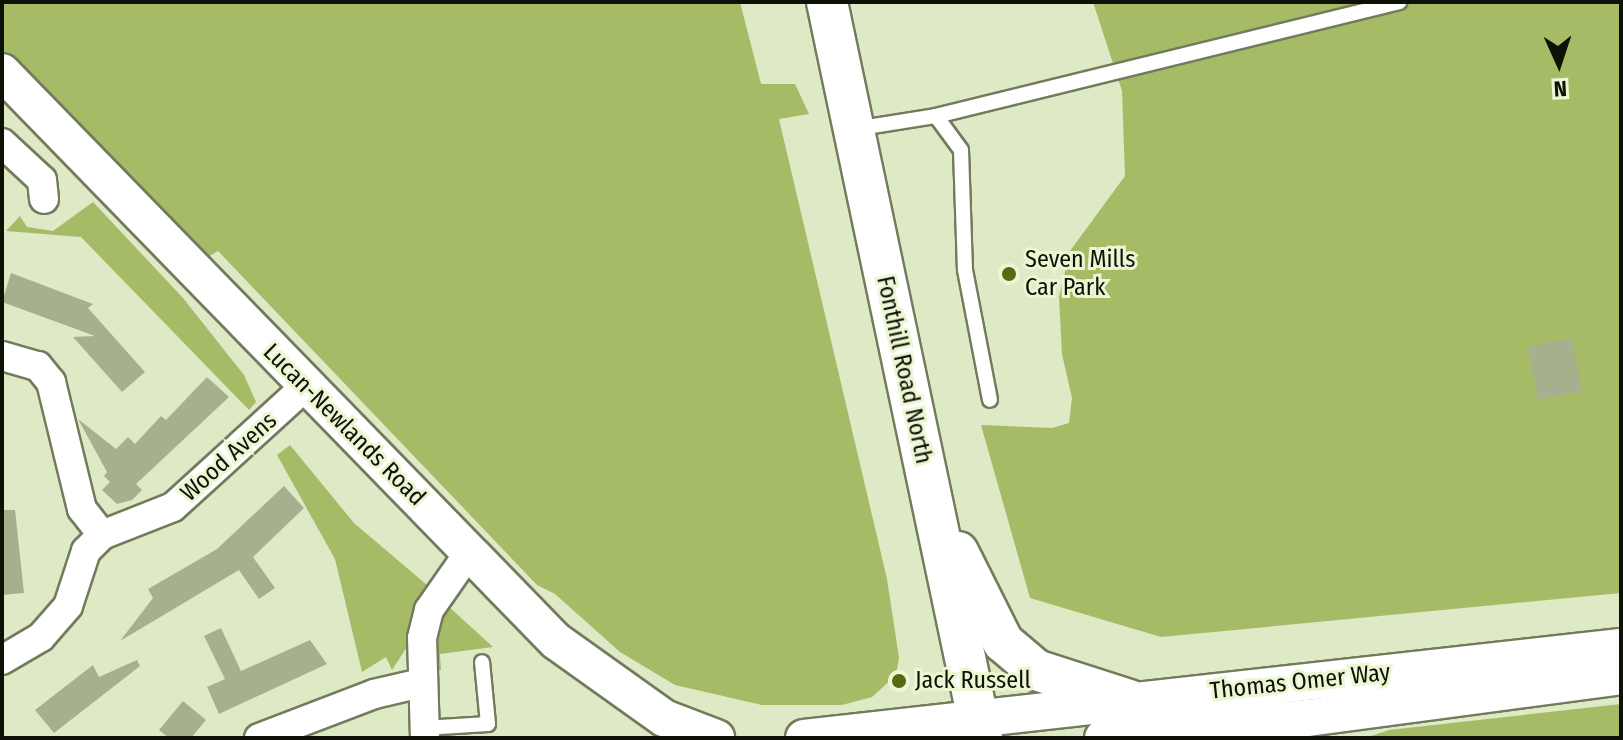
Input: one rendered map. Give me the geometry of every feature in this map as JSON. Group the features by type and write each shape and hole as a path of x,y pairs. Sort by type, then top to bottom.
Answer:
{"main road":[{"name":"Fonthill Road North","path":"827,2 980,728"},
{"path":"929,486 1003,642 1036,670 1123,728"}],"street":[{"name":"Lucan-Newlands Road","path":"2,72 305,387 410,488 468,554 556,641 604,679 677,726 716,738"},
{"path":"2,143 42,180 44,199"},
{"path":"2,356 38,366 51,382 82,509 102,535 86,551 68,606 41,637 2,660"},
{"name":"Wood Avens","path":"102,535 173,507 305,387"},
{"path":"424,733 421,683 429,610 468,554"},
{"name":"Thomas Omer Way","path":"1123,728 1621,647"},
{"name":"Thomas Omer Way","path":"980,728 1123,728 1308,718 1621,676"},
{"path":"259,738 361,698 421,683"},
{"path":"804,738 980,728"}],"lane":[{"path":"854,129 936,116 1399,2"},
{"path":"936,116 961,150 965,270 990,400"},
{"path":"424,733 488,724 482,662"}],"green space":[{"path":"2,2 740,2 761,84 795,84 809,114 779,119 887,579 899,658 896,675 872,697 842,705 762,705 675,685 620,652 555,594 537,585 218,251 203,260 2,56"},
{"path":"1093,2 1621,2 1621,593 1161,637 1030,598 981,425 1052,428 1069,423 1072,398 1062,354 1059,297 1070,251 1125,176 1122,91"},
{"path":"93,202 183,298 244,375 256,402 249,410 81,237 6,231 20,216 27,227 53,231"},
{"path":"290,445 354,523 427,585 407,647 392,670 386,657 362,672 335,559 277,455"},
{"path":"448,606 493,647 440,654 441,670 434,673 435,639"},
{"path":"1621,704 1621,738 1365,738 1389,730"}],"building":[{"path":"11,273 93,304 88,308 145,372 122,392 73,337 95,336 2,302"},
{"path":"1572,338 1582,391 1538,400 1528,347"},
{"path":"207,377 229,397 136,484 142,490 132,500 117,504 102,490 110,482 104,476 107,472 78,419 116,449 128,437 135,444 161,416 166,420"},
{"path":"284,486 304,508 253,557 275,588 259,599 239,570 120,641 153,598 148,589 217,549"},
{"path":"2,510 15,510 24,593 2,595"},
{"path":"221,628 241,671 310,640 327,664 219,714 207,687 225,679 204,636"},
{"path":"137,660 140,666 54,733 35,710 93,665 99,677"},
{"path":"183,701 206,720 191,738 169,738 159,730"}],"place":[{"name":"Seven Mills Car Park","path":"1009,274"},
{"name":"Jack Russell","path":"899,681"}]}
